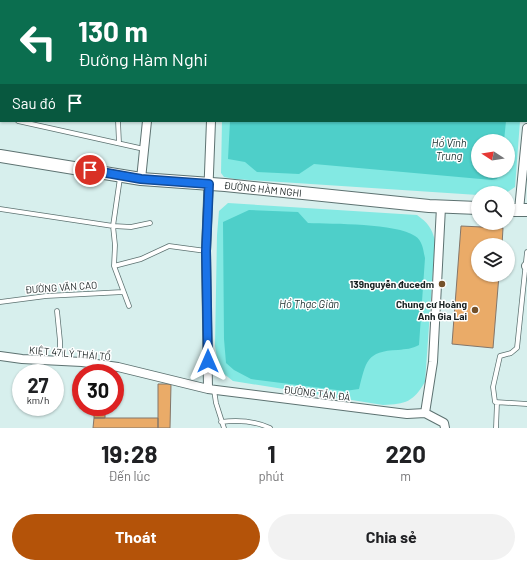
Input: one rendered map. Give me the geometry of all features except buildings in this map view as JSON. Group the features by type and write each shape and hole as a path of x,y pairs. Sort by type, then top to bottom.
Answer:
{"main road":[{"name":"ĐƯỜNG HÀM NGHI","path":"0,156 141,179 209,184 441,207 471,208"}],"street":[{"path":"141,179 147,122"},
{"path":"211,122 206,251 211,390"},
{"path":"518,210 526,153 527,128"},
{"path":"425,413 433,362 441,207"},
{"name":"KIỆT 47 LÝ THÁI TỔ","path":"0,356 118,367 211,390"},
{"name":"ĐƯỜNG TẢN ĐÀ","path":"211,390 407,414 425,413 444,423 445,428"}],"lane":[{"path":"23,122 144,149"},
{"path":"118,122 119,143"},
{"path":"120,175 113,226 115,245 114,266 129,306"},
{"path":"0,209 113,226 131,227 150,223"},
{"path":"114,266 141,259 169,246 206,251"},
{"path":"496,428 497,402 493,387 500,356 511,353 517,348 524,304 527,252"},
{"name":"ĐƯỜNG VĂN CAO","path":"0,302 46,296 123,292"},
{"path":"57,311 60,361"},
{"path":"211,390 224,428"},
{"path":"497,402 527,404"},
{"path":"221,422 245,422 263,425 270,428"}],"shaded area":[{"name":"Hồ Vĩnh Trung","path":"222,122 520,122 515,187 471,186 471,195 235,179 224,177 221,173"},
{"name":"Hồ Thạc Gián","path":"228,203 417,215 427,223 431,229 435,241 425,382 413,398 403,403 383,405 233,381 219,370 215,346 217,235 219,211"}],"water":[{"name":"Hồ Vĩnh Trung","path":"230,122 506,122 505,134 471,134 471,178 498,178 492,180 314,164 299,174 257,172 245,162 228,159"},
{"name":"Hồ Thạc Gián","path":"249,210 298,212 308,223 379,226 406,232 418,238 420,240 425,258 419,345 409,349 387,351 373,356 366,365 359,389 345,391 251,379 234,370 226,363 224,339 223,222"}],"place":[{"name":"139nguyễn đucedm","path":"442,284"},
{"name":"Chung cư Hoàng Anh Gia Lai","path":"475,310"}],"route":[{"path":"90,170 141,179 209,184 206,251 208,290 208,361"}]}
